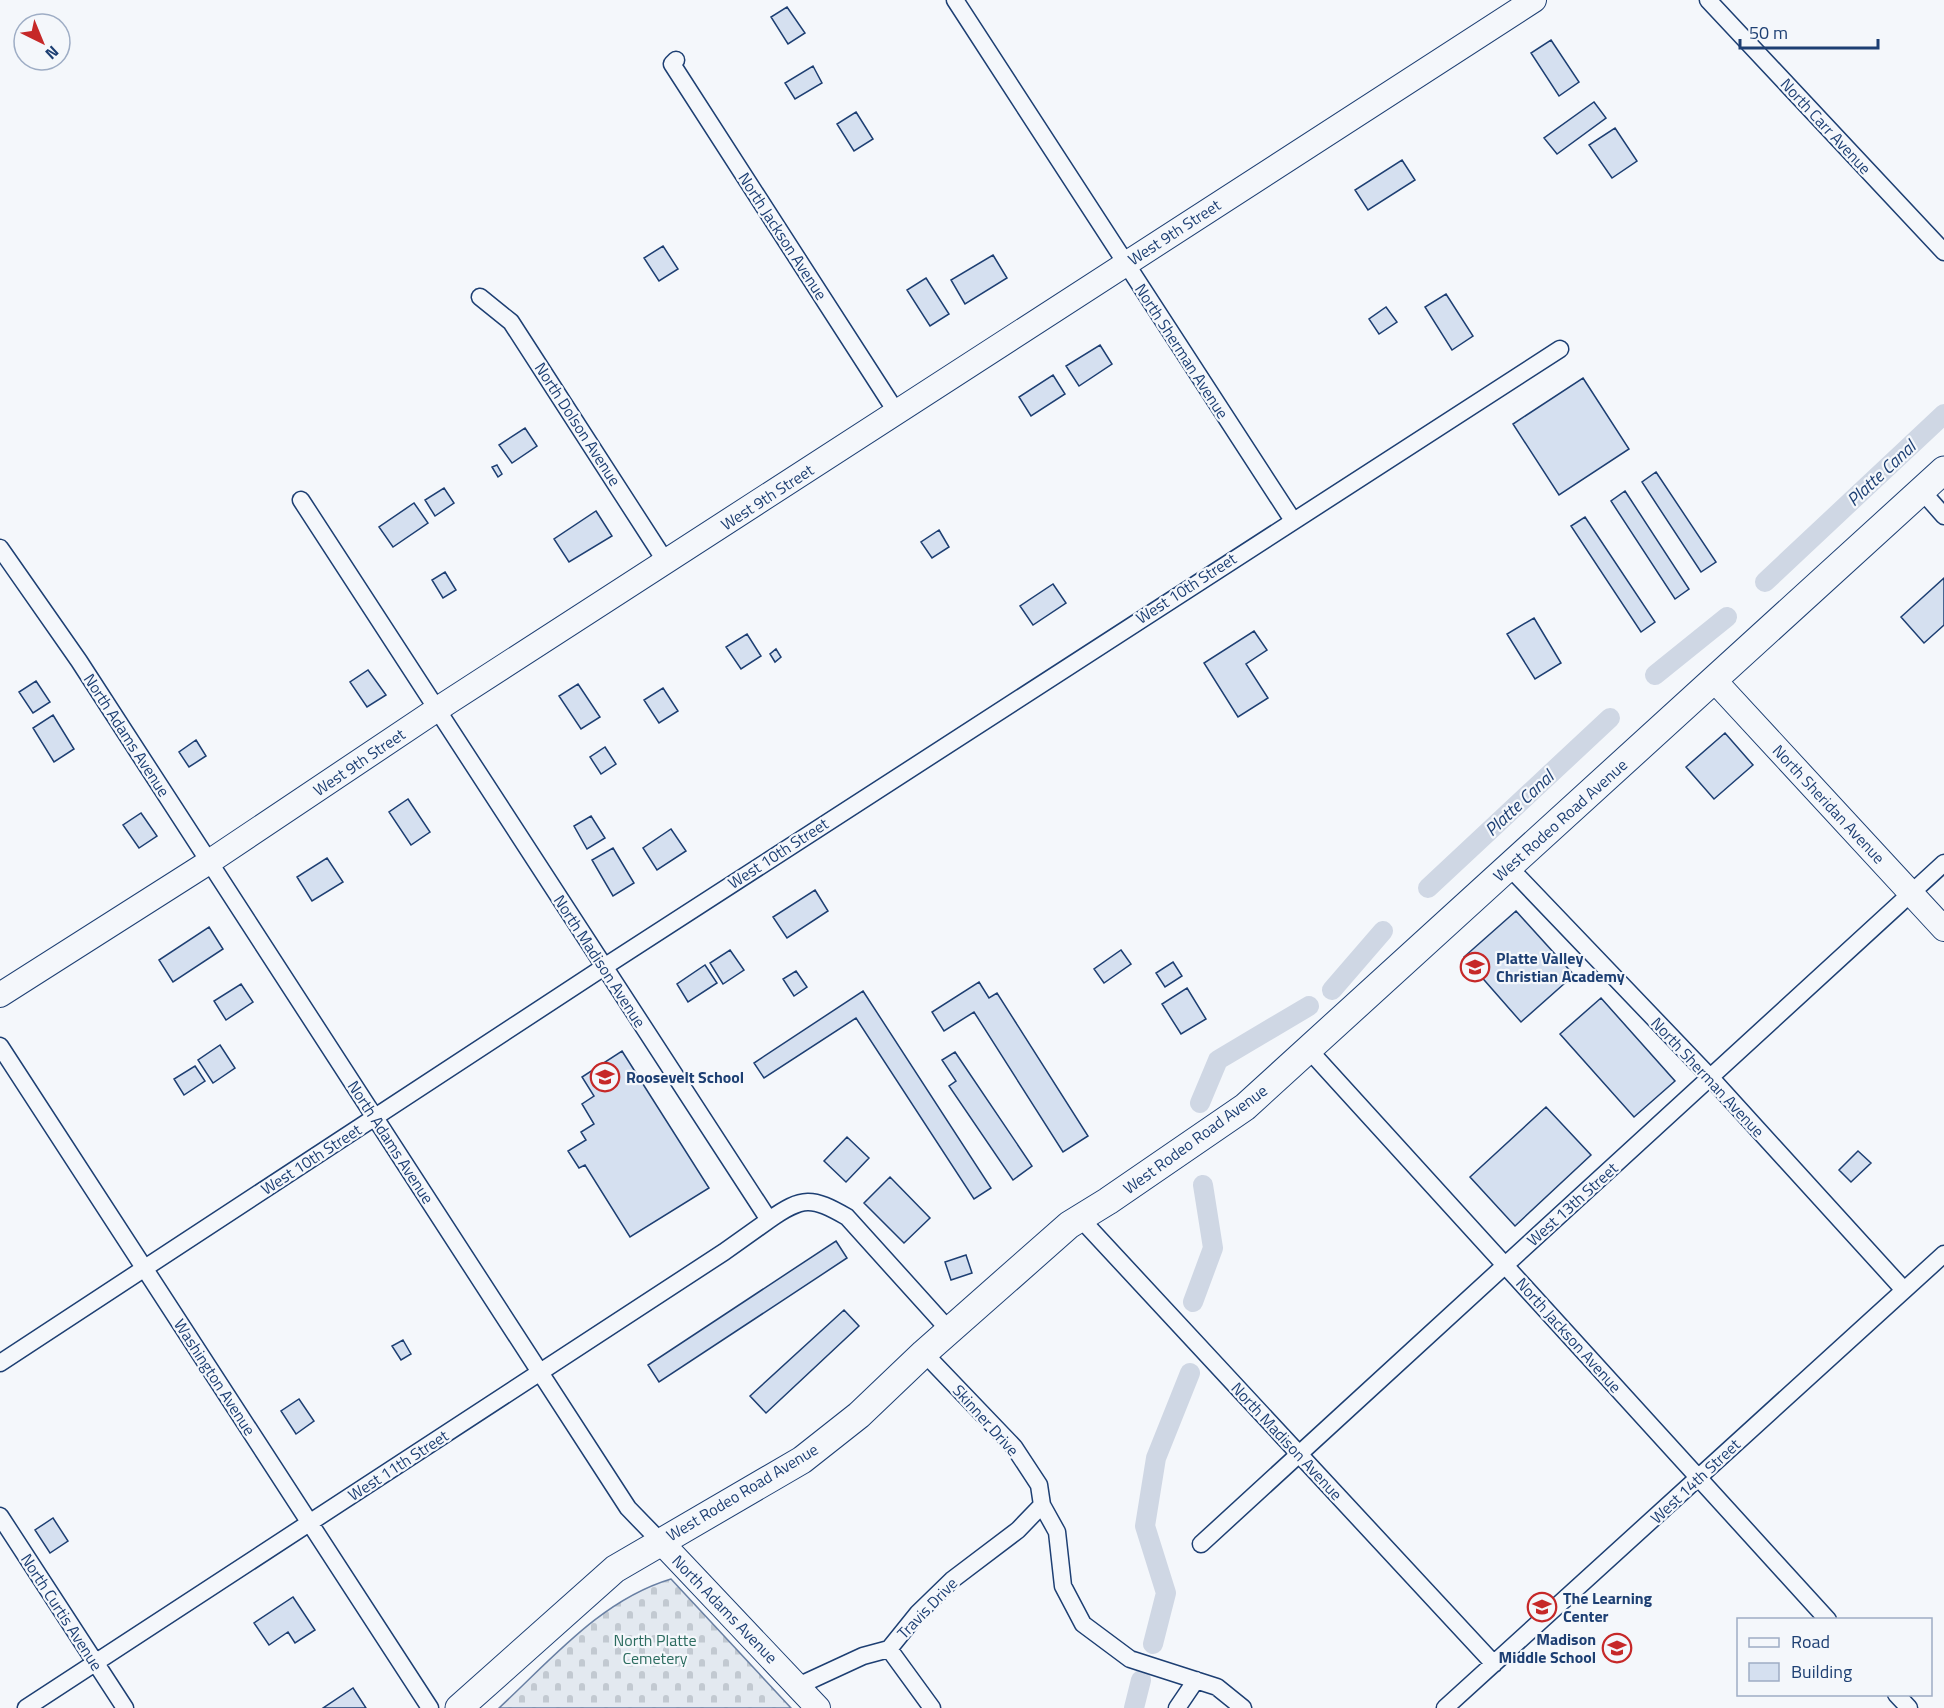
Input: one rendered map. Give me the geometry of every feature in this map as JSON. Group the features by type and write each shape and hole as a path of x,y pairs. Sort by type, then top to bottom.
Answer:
{"main road":[{"name":"West Rodeo Road Avenue","path":"459,1708 615,1569 802,1460 859,1415 949,1330 1080,1218 1245,1107 1944,470"}],"street":[{"name":"North Sherman Avenue","path":"955,0 1292,519"},
{"name":"West 9th Street","path":"0,994 209,862 436,710 1534,0"},
{"name":"North Carr Avenue","path":"1708,0 1944,252"},
{"name":"North Jackson Avenue","path":"676,60 672,64 897,413"},
{"name":"North Dolson Avenue","path":"480,297 511,322 666,562"},
{"name":"West 10th Street","path":"0,1363 1292,519 1560,349"},
{"path":"1922,491 1944,516"},
{"name":"North Madison Avenue","path":"301,500 769,1220"},
{"name":"North Adams Avenue","path":"0,548 79,661 628,1508 818,1708"},
{"name":"North Sheridan Avenue","path":"1714,680 1944,929"},
{"name":"West 13th Street","path":"1201,1544 1944,863"},
{"name":"North Sherman Avenue","path":"1509,867 1711,1078 1904,1290"},
{"name":"Washington Avenue","path":"0,1046 430,1708"},
{"name":"North Jackson Avenue","path":"1309,1050 1826,1618"},
{"path":"769,1220 807,1200 825,1204 847,1217 949,1330"},
{"name":"North Madison Avenue","path":"1080,1218 1494,1664"},
{"name":"West 11th Street","path":"26,1708 541,1372 769,1220"},
{"name":"West 14th Street","path":"1445,1708 1944,1254"},
{"name":"Skinner Drive","path":"924,1353 1014,1448 1039,1485 1042,1505 1057,1532 1063,1586 1083,1624 1130,1659 1217,1687 1243,1708"},
{"name":"Travis Drive","path":"798,1686 863,1656 889,1649 918,1613 952,1580 1018,1530 1042,1505"},
{"name":"North Curtis Avenue","path":"0,1516 124,1708"},
{"path":"889,1649 932,1708"},
{"path":"1177,1708 1196,1680"},
{"path":"1897,1696 1908,1708"}],"green space":[{"name":"North Platte Cemetery","path":"671,1579 791,1708 499,1708 558,1651 600,1616 622,1601"}],"building":[{"path":"787,7 805,33 788,44 771,17"},
{"path":"1551,40 1579,82 1559,96 1531,53"},
{"path":"813,66 822,83 795,99 785,83"},
{"path":"1594,102 1606,118 1557,154 1544,138"},
{"path":"856,112 873,139 854,151 837,124"},
{"path":"1615,128 1637,161 1612,178 1589,145"},
{"path":"1402,160 1415,180 1368,210 1355,190"},
{"path":"663,246 678,269 659,281 644,258"},
{"path":"993,255 1007,278 965,304 951,280"},
{"path":"926,278 949,314 930,326 907,290"},
{"path":"1446,294 1473,336 1452,350 1425,307"},
{"path":"1386,307 1397,322 1379,334 1369,319"},
{"path":"1100,345 1112,364 1079,386 1066,366"},
{"path":"1053,375 1065,394 1031,416 1019,397"},
{"path":"1583,378 1629,449 1559,495 1513,424"},
{"path":"525,428 537,446 512,463 499,445"},
{"path":"497,465 502,474 498,477 492,467"},
{"path":"1656,472 1716,562 1701,572 1642,482"},
{"path":"444,488 454,503 435,516 425,500"},
{"path":"1625,491 1689,589 1675,599 1611,501"},
{"path":"414,503 428,523 393,547 379,527"},
{"path":"596,511 612,536 569,562 554,539"},
{"path":"1585,517 1655,622 1641,632 1571,526"},
{"path":"939,530 949,547 932,558 921,542"},
{"path":"445,572 456,590 443,598 432,580"},
{"path":"1944,578 1944,625 1924,643 1901,617"},
{"path":"1053,584 1066,603 1033,625 1020,606"},
{"path":"1534,618 1561,663 1535,679 1507,634"},
{"path":"1254,631 1267,650 1246,664 1268,698 1238,717 1204,663"},
{"path":"747,634 761,656 741,669 726,647"},
{"path":"776,649 781,657 775,662 770,654"},
{"path":"368,670 386,695 367,707 350,682"},
{"path":"36,681 50,702 33,713 19,692"},
{"path":"578,684 600,717 581,729 559,696"},
{"path":"663,688 678,711 659,723 644,700"},
{"path":"53,715 74,749 54,762 33,728"},
{"path":"1725,733 1753,765 1714,799 1686,767"},
{"path":"196,740 206,756 189,767 179,752"},
{"path":"605,747 616,764 601,774 590,757"},
{"path":"408,799 430,832 411,845 389,812"},
{"path":"141,813 157,836 139,848 123,825"},
{"path":"591,816 605,838 587,849 574,826"},
{"path":"671,829 686,851 657,870 643,848"},
{"path":"613,848 634,883 613,896 592,860"},
{"path":"327,858 343,882 312,901 297,877"},
{"path":"815,890 828,911 787,938 773,917"},
{"path":"1516,911 1574,975 1521,1022 1464,957"},
{"path":"209,927 223,949 173,982 159,960"},
{"path":"730,950 744,970 723,984 710,963"},
{"path":"1121,950 1131,964 1104,983 1094,969"},
{"path":"1173,962 1182,976 1165,987 1156,973"},
{"path":"705,965 717,983 688,1002 677,984"},
{"path":"796,971 807,987 794,996 783,979"},
{"path":"979,982 989,998 997,993 1088,1136 1063,1152 974,1012 944,1031 932,1012"},
{"path":"241,984 253,1002 226,1020 214,1001"},
{"path":"1187,988 1206,1019 1181,1034 1162,1004"},
{"path":"863,991 991,1188 974,1199 856,1018 764,1078 754,1063"},
{"path":"1601,998 1675,1081 1634,1117 1560,1034"},
{"path":"220,1045 235,1068 213,1083 198,1060"},
{"path":"622,1051 709,1188 630,1237 585,1165 579,1168 568,1151 586,1140 581,1132 594,1124 582,1104 594,1096 582,1077"},
{"path":"955,1052 1032,1166 1013,1180 949,1086 956,1081 942,1060"},
{"path":"195,1066 205,1081 184,1095 174,1079"},
{"path":"1546,1107 1591,1155 1515,1226 1470,1177"},
{"path":"847,1137 869,1158 846,1182 824,1161"},
{"path":"1858,1151 1871,1163 1851,1182 1839,1170"},
{"path":"890,1177 930,1218 904,1243 864,1203"},
{"path":"836,1241 847,1258 659,1382 648,1365"},
{"path":"966,1255 972,1273 951,1280 945,1262"},
{"path":"844,1310 859,1326 766,1413 750,1396"},
{"path":"403,1340 411,1354 401,1360 392,1346"},
{"path":"299,1399 314,1421 296,1434 281,1411"},
{"path":"53,1518 68,1541 50,1553 35,1530"},
{"path":"293,1597 315,1630 295,1643 288,1632 269,1645 254,1623"},
{"path":"353,1688 366,1708 323,1708"}],"waterway":[{"name":"Platte Canal","path":"1765,582 1944,414"},
{"path":"1655,675 1727,617"},
{"name":"Platte Canal","path":"1428,888 1610,718"},
{"path":"1332,990 1383,931"},
{"name":"Platte Canal","path":"1200,1103 1218,1060 1309,1006"},
{"name":"Platte Canal","path":"1193,1302 1213,1248 1203,1185"},
{"name":"Platte Canal","path":"1153,1644 1166,1593 1145,1526 1156,1458 1190,1373"},
{"name":"Platte Canal","path":"1134,1708 1141,1680"}],"place":[{"name":"Platte Valley Christian Academy","path":"1475,967"},
{"name":"Roosevelt School","path":"605,1077"},
{"name":"The Learning Center","path":"1542,1607"},
{"name":"Madison Middle School","path":"1617,1648"}]}
